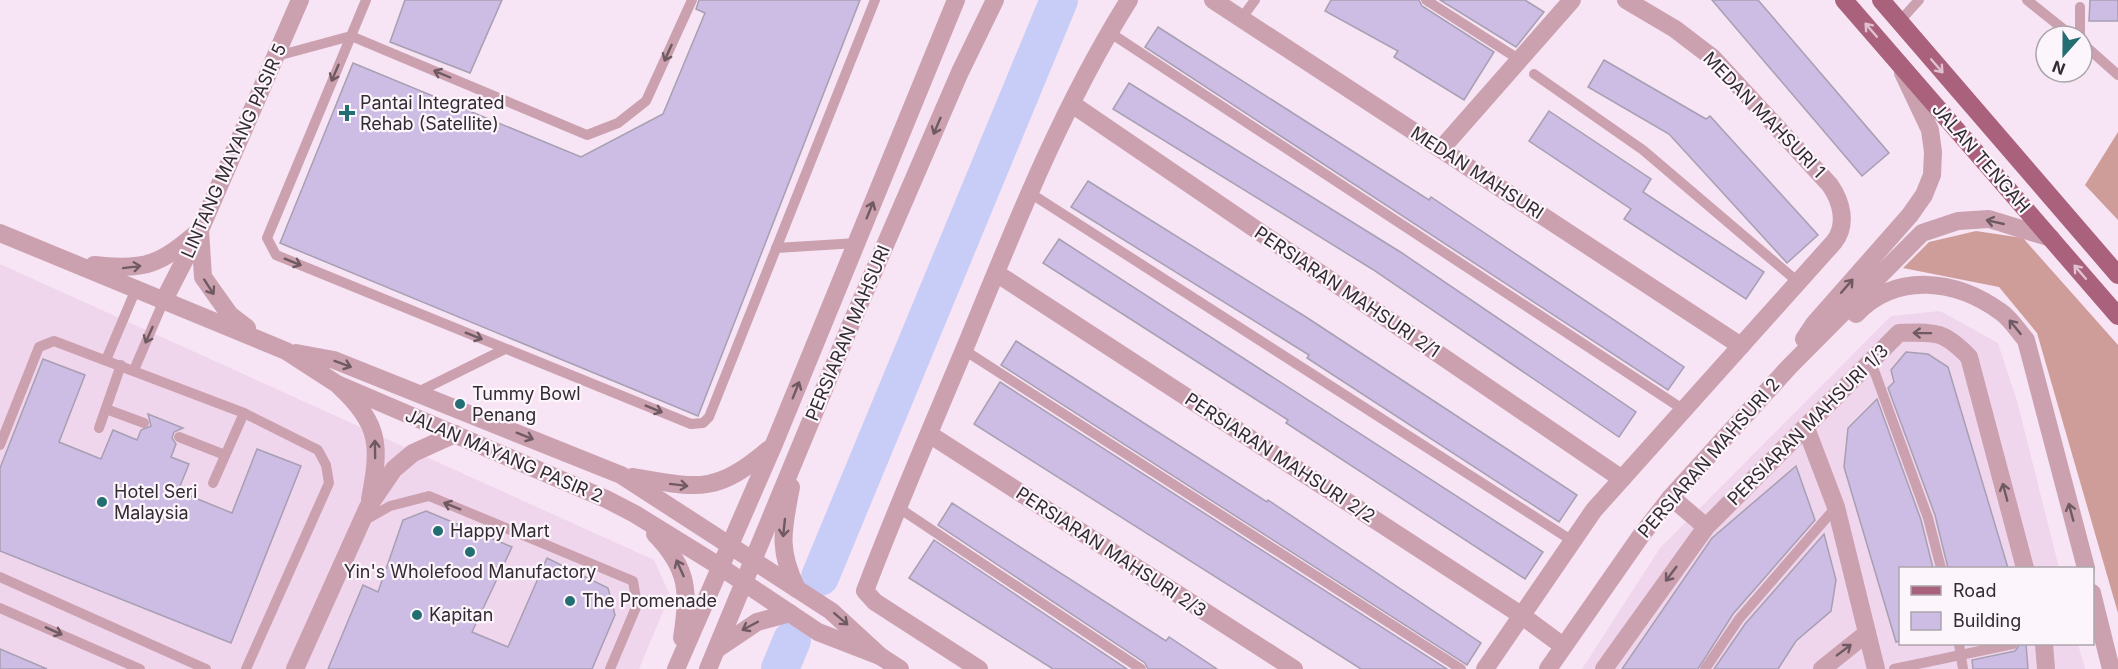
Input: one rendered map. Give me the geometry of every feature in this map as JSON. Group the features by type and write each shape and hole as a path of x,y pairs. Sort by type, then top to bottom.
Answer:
{"main road":[{"name":"JALAN TENGAH","path":"1844,0 2118,316"},
{"name":"JALAN TENGAH","path":"1881,0 2118,275"}],"street":[{"name":"LINTANG MAYANG PASIR 5","path":"164,300 201,230 300,0"},
{"path":"975,42 981,0"},
{"name":"PERSIARAN MAHSURI","path":"708,669 798,449 995,0"},
{"path":"979,669 875,602 866,591 1030,193 1108,32 1129,0"},
{"name":"MEDAN MAHSURI","path":"1213,0 1741,346"},
{"path":"1441,149 1572,0"},
{"name":"MEDAN MAHSURI 1","path":"1626,0 1675,29 1713,58 1830,184 1841,203 1841,230 1798,282"},
{"name":"PERSIARAN MAHSURI","path":"677,668 719,566 774,444 954,2"},
{"path":"1788,367 1814,324 1910,215 1924,195 1932,175 1933,152 1930,130 1897,61"},
{"name":"PERSIARAN MAHSURI 2/1","path":"1072,104 1622,479"},
{"path":"1788,367 1922,233 1958,221 1989,219 2051,238"},
{"path":"74,263 128,269 145,265 172,255 201,230"},
{"path":"201,230 203,277 230,315 267,343"},
{"name":"JALAN MAYANG PASIR 2","path":"0,232 286,351 337,384 635,514 719,566 818,632 880,656"},
{"name":"PERSIARAN MAHSURI 2/2","path":"996,273 1521,615 1563,646"},
{"path":"1485,669 1571,540 1622,479 1798,282"},
{"path":"1788,367 1826,345 1867,302 1889,289 1910,286 1942,286 1975,296 2004,314 2026,340 2086,567"},
{"name":"PERSIARAN MAHSURI 1/3","path":"1604,669 1706,527 1899,333 1928,332 1950,337 1969,357 2025,567"},
{"name":"JALAN MAYANG PASIR 2","path":"286,351 334,360 621,475 841,618 880,656"},
{"name":"PERSIARAN MAHSURI 2","path":"1548,669 1640,537 1671,497 1788,367"},
{"path":"337,384 361,406 373,426 375,474 364,515"},
{"path":"1806,428 1836,507 1876,669"},
{"path":"295,669 364,515 393,469 414,453 455,434"},
{"name":"PERSIARAN MAHSURI 2/3","path":"929,434 1294,669"},
{"path":"621,475 677,485 714,485 748,467 774,444"},
{"path":"797,589 785,565 782,546 798,449"},
{"path":"1671,497 1706,527"},
{"path":"635,514 669,548 682,571 687,603 677,668"},
{"path":"2094,601 2112,669"},
{"path":"716,651 757,622 790,613"},
{"path":"1822,669 1867,633"},
{"path":"2044,645 2046,669"},
{"path":"880,656 900,669"}],"lane":[{"path":"366,0 267,238 276,255 691,424 703,423 709,417 875,0"},
{"path":"277,56 351,36 587,135 618,123 646,101 692,0"},
{"path":"1241,19 1255,0"},
{"path":"1426,0 1520,60"},
{"path":"1899,22 1919,0"},
{"path":"2026,0 2057,24"},
{"path":"2080,7 2080,24"},
{"path":"1108,32 1684,410"},
{"path":"2094,54 2118,75"},
{"path":"1534,75 1642,150 1798,282"},
{"path":"1030,193 1571,540"},
{"path":"776,248 857,243"},
{"path":"106,360 136,289"},
{"path":"134,370 164,300"},
{"path":"0,445 39,347 54,341 244,413 318,450 326,465 329,483 246,669"},
{"path":"418,392 505,348"},
{"path":"964,350 1461,669"},
{"path":"1871,362 1928,518 1941,567"},
{"path":"99,428 121,365"},
{"path":"106,409 144,423"},
{"path":"213,483 244,413"},
{"path":"179,437 225,455"},
{"path":"364,515 429,496 633,581 637,605 610,669"},
{"path":"1705,669 1739,619 1836,507"},
{"path":"899,508 1141,669"},
{"path":"0,577 206,669"},
{"path":"0,608 140,669"},
{"path":"1894,669 1961,649 2003,645"},
{"path":"1961,649 1963,669"}],"shaded area":[{"path":"2118,132 2118,220 2085,185"},
{"path":"1976,231 2023,238 2118,345 2118,613 2037,333 1999,287 1903,268 1929,242"},
{"path":"0,264 654,560 670,595 639,669 0,669"},
{"path":"1940,311 1998,343 2017,401 2059,567 1899,567 1899,645 2078,645 2085,669 1582,669 1660,548 1891,316"}],"building":[{"path":"405,0 502,0 470,73 390,42"},
{"path":"699,0 860,0 698,416 280,243 353,63 581,157 663,114 705,13 696,9"},
{"path":"1331,0 1419,0 1422,6 1494,52 1464,100 1394,57 1398,51 1325,11"},
{"path":"1440,0 1525,0 1544,12 1516,47"},
{"path":"1712,0 1758,0 1889,153 1862,176"},
{"path":"2090,0 2118,0 2118,21 2089,21"},
{"path":"1158,27 1429,200 1431,197 1684,367 1668,390 1145,47"},
{"path":"1604,60 1706,119 1710,116 1818,235 1787,263 1669,134 1588,87"},
{"path":"1129,83 1402,253 1636,412 1619,437 1372,269 1113,109"},
{"path":"1549,111 1651,179 1643,192 1764,272 1746,299 1624,219 1631,209 1529,141"},
{"path":"1088,181 1306,317 1577,495 1559,522 1307,358 1309,355 1071,207"},
{"path":"1059,239 1543,552 1525,579 1286,423 1288,420 1043,263"},
{"path":"1016,341 1267,502 1268,500 1481,643 1467,665 1001,365"},
{"path":"1906,352 1928,354 1948,367 2008,567 1948,567 1935,515 1888,388 1894,382 1891,370"},
{"name":"Hotel Seri Malaysia","path":"43,359 85,375 59,442 101,459 113,430 137,440 141,430 151,426 148,414 183,428 174,432 172,438 176,444 171,457 189,464 178,491 232,513 257,449 301,466 231,643 0,551 0,468"},
{"path":"1000,382 1447,669 1361,669 974,424"},
{"path":"1877,399 1921,520 1933,567 1899,567 1899,641 1896,642 1844,467 1848,428"},
{"path":"1796,466 1815,520 1733,614 1698,669 1622,669 1712,538"},
{"path":"952,503 1166,641 1169,637 1217,669 1148,669 1145,663 938,525"},
{"name":"The Promenade","path":"426,511 512,547 472,632 508,647 547,558 608,588 615,615 592,669 328,669 363,585 378,592 403,520"},
{"path":"1824,534 1836,580 1831,611 1796,641 1778,669 1714,669 1745,624"},
{"path":"934,540 1127,669 1053,669 909,578"},
{"path":"2019,645 2026,645 2028,669 1973,669 1972,660 2015,651"},
{"path":"0,649 47,669 0,669"}],"waterway":[{"path":"820,577 1059,0"},
{"path":"780,669 792,640"}],"place":[{"name":"Pantai Integrated Rehab (Satellite)","path":"347,113"},
{"name":"Tummy Bowl Penang","path":"460,404"},
{"name":"Hotel Seri Malaysia","path":"102,502"},
{"name":"Happy Mart","path":"438,531"},
{"name":"Yin's Wholefood Manufactory","path":"470,552"},
{"name":"The Promenade","path":"570,601"},
{"name":"Kapitan","path":"417,615"}]}
